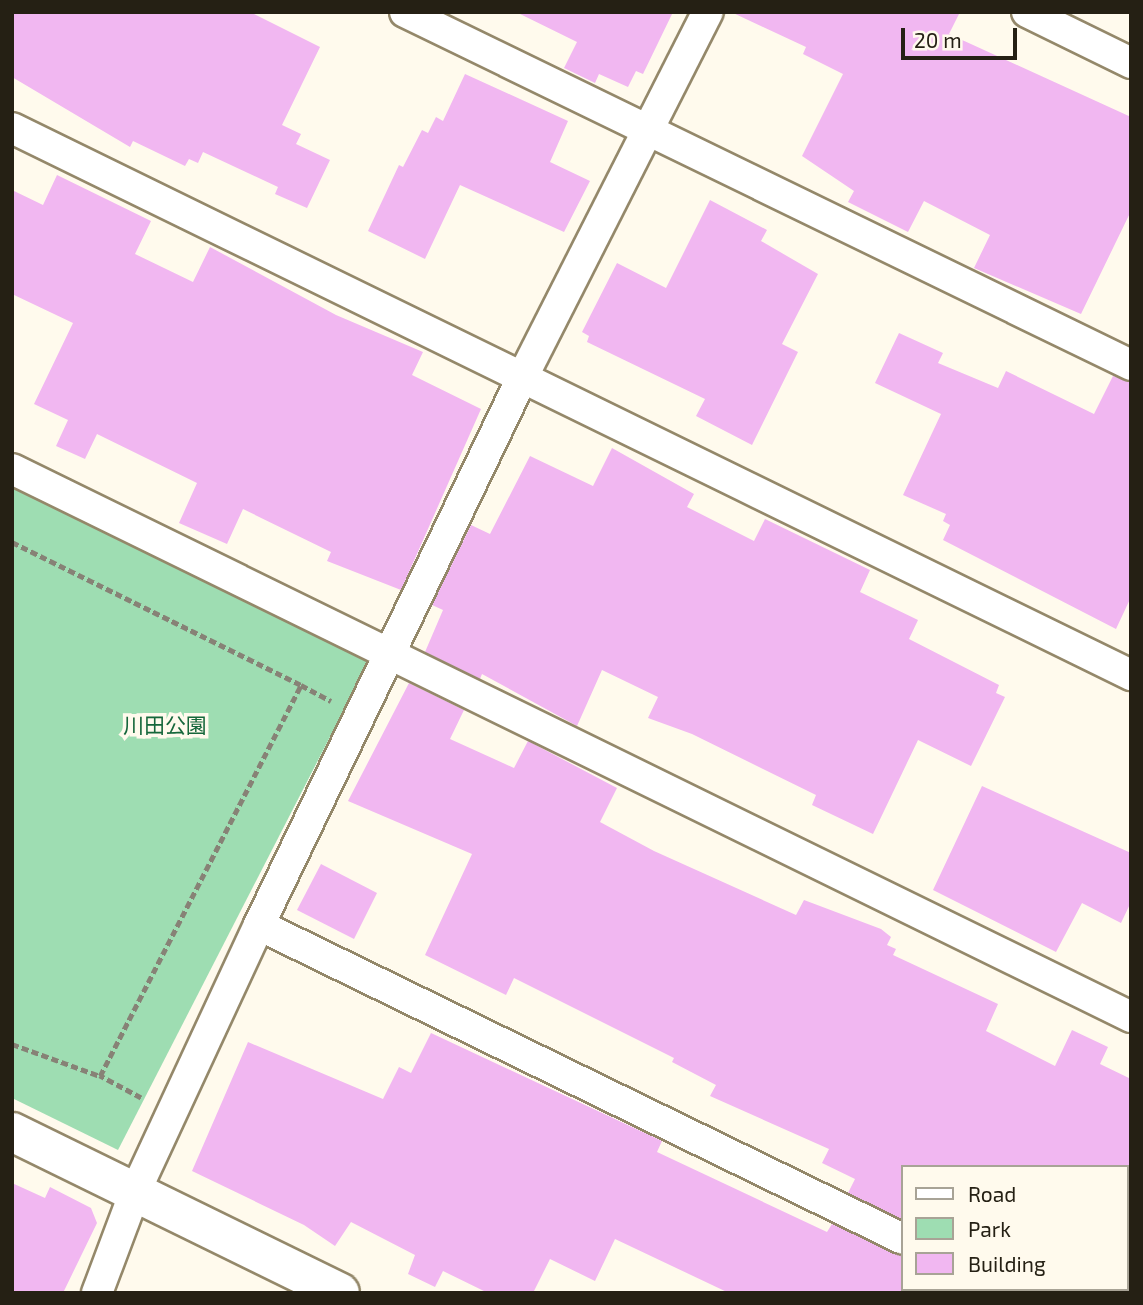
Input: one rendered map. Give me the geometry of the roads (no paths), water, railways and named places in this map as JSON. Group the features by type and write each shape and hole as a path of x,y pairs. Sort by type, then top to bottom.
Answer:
{"street":[{"path":"405,12 1131,365"},
{"path":"97,1293 135,1192 259,926 392,655 522,377 650,131 708,12"},
{"path":"1027,12 1131,63"},
{"path":"12,128 1131,675"},
{"path":"12,469 1131,1017"},
{"path":"259,926 902,1239"},
{"path":"12,1132 340,1293"}],"park label":[{"name":"川田公園","path":"165,725"}]}
